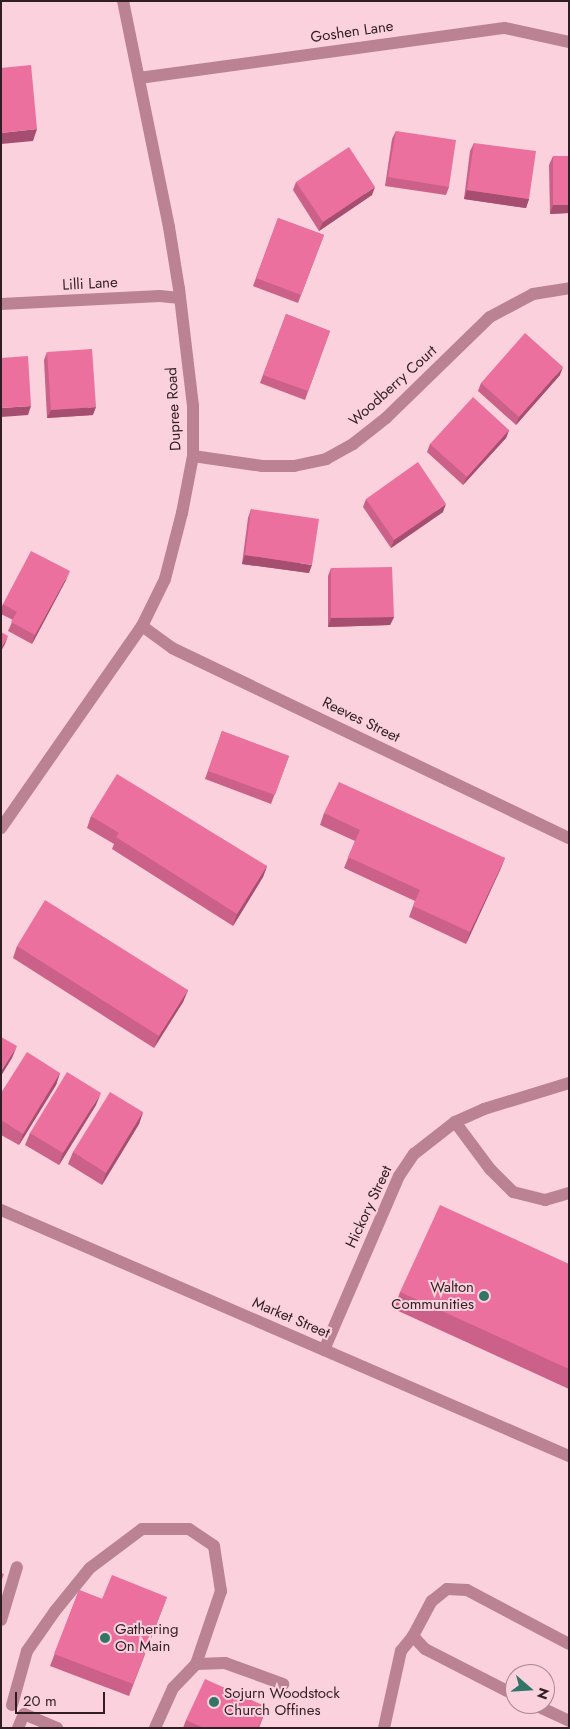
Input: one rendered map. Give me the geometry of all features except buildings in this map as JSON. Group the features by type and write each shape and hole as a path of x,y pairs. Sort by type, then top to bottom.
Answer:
{"street":[{"name":"Dupree Road","path":"1,828 142,626 165,579 182,513 193,456 193,406 180,298 169,227 123,1"},
{"name":"Goshen Lane","path":"139,78 505,28 569,42"},
{"name":"Woodberry Court","path":"193,456 262,466 294,466 326,459 353,444 386,418 490,317 533,294 569,288"},
{"name":"Lilli Lane","path":"1,304 160,296 180,298"},
{"name":"Reeves Street","path":"142,626 172,648 569,838"},
{"name":"Hickory Street","path":"324,1350 399,1176 414,1154 455,1122 484,1109 569,1083"},
{"path":"455,1122 490,1169 513,1192 545,1200 569,1193"},
{"name":"Market Street","path":"1,1210 569,1456"},
{"path":"57,1728 24,1714 6,1703 27,1651 55,1611 90,1568 142,1528 189,1529 214,1546 221,1591 196,1664 173,1688 154,1728"},
{"path":"1,1620 17,1567"},
{"path":"384,1728 401,1651 413,1636 432,1601 446,1589 467,1590 569,1644"},
{"path":"413,1636 425,1649 505,1690"},
{"path":"196,1664 225,1663 283,1684"},
{"path":"18,1728 24,1714"},
{"path":"554,1714 569,1721"}],"place":[{"name":"Walton Communities","path":"484,1296"},
{"name":"Gathering On Main","path":"105,1638"},
{"name":"Sojurn Woodstock Church Offines","path":"214,1702"}]}
